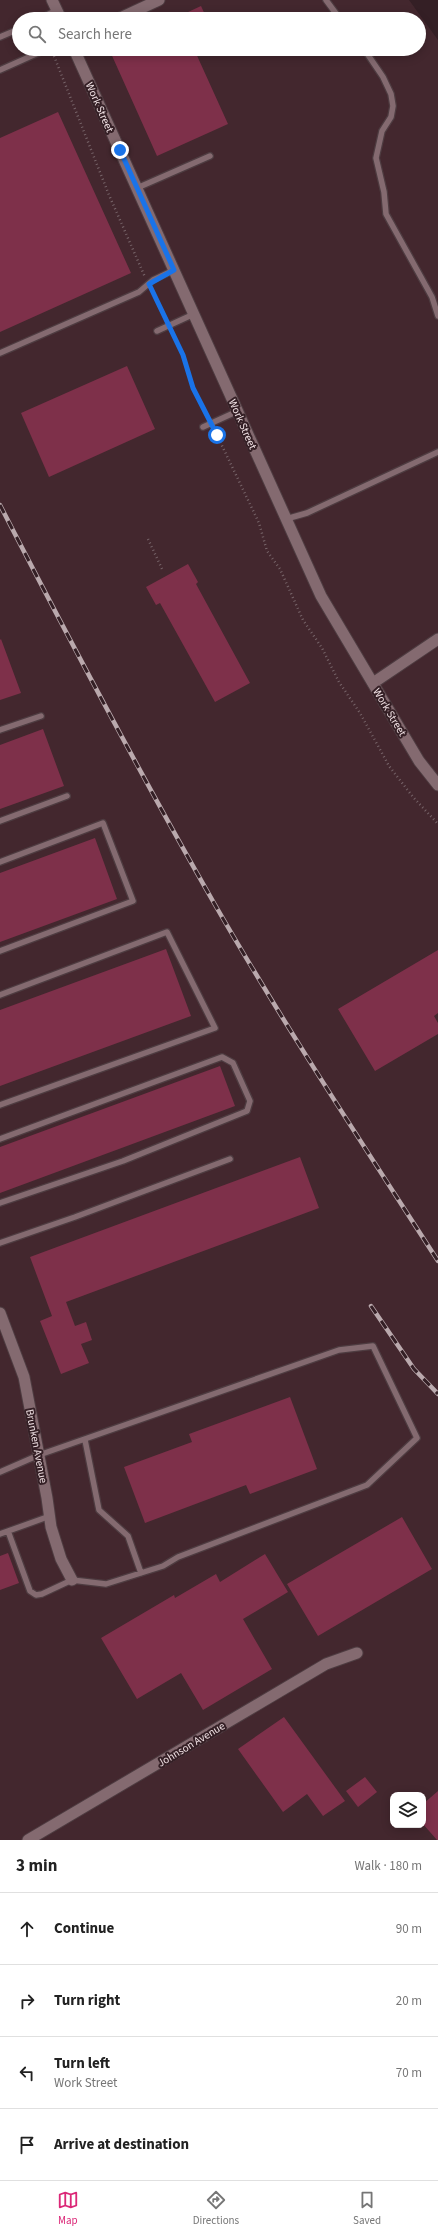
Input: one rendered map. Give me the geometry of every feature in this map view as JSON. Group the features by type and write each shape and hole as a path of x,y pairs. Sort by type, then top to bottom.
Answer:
{"street":[{"path":"52,0 58,12"},
{"path":"133,12 159,0"},
{"name":"Work Street","path":"77,56 321,596 419,761 438,785"},
{"path":"373,683 438,639"},
{"name":"Brunken Avenue","path":"0,1313 24,1377 51,1527 61,1559 72,1580"},
{"name":"Johnson Avenue","path":"28,1840 326,1664 357,1653"}],"lane":[{"path":"326,0 335,12"},
{"path":"0,38 12,32"},
{"path":"0,70 32,56"},
{"path":"369,56 384,77 391,94 393,106 390,117 382,130 376,158 384,192 386,214 432,297 438,316"},
{"path":"137,188 210,156"},
{"path":"0,352 139,292 149,284 174,270"},
{"path":"158,331 194,314"},
{"path":"203,427 238,411"},
{"path":"286,519 307,512 438,452"},
{"path":"0,730 41,716"},
{"path":"0,821 67,796"},
{"path":"0,862 103,823 133,901 0,951"},
{"path":"0,995 168,932 215,1028 0,1105"},
{"path":"0,1139 222,1057 233,1063 250,1101 247,1112 123,1161 0,1202"},
{"path":"0,1242 75,1217 230,1158"},
{"path":"0,1472 39,1455 339,1350 373,1346 417,1438 367,1485 178,1557 163,1566 106,1584 72,1580 42,1594 36,1595 30,1591 8,1531"},
{"path":"85,1440 99,1510 128,1536 141,1573"},
{"path":"0,1534 50,1516"}],"path":[{"path":"54,56 109,195 168,326 183,355 193,388 259,523 267,551 280,569 303,620 322,648 339,682 360,713 389,766 413,798 438,824"},
{"path":"148,539 163,571"}],"shaded area":[{"path":"0,0 409,0 418,12 12,12 12,56 426,56 426,23 438,40 438,1840 0,1840"}],"building":[{"path":"201,6 204,12 188,12"},
{"path":"112,56 197,56 228,124 157,156"},
{"path":"58,112 131,273 0,332 0,138"},
{"path":"127,366 155,429 49,477 21,413"},
{"path":"188,564 198,582 196,584 250,683 215,702 160,603 156,605 146,587"},
{"path":"1,639 21,693 0,700 0,640"},
{"path":"43,729 64,786 0,809 0,745"},
{"path":"95,838 117,899 0,942 0,873"},
{"path":"166,949 191,1016 0,1086 0,1010"},
{"path":"438,950 438,1013 434,1016 438,1023 438,1034 375,1071 338,1009"},
{"path":"220,1066 235,1106 0,1193 0,1147"},
{"path":"300,1157 319,1208 66,1302 75,1326 86,1322 92,1340 81,1344 89,1363 61,1374 40,1321 52,1316 30,1257"},
{"path":"290,1397 317,1469 250,1494 246,1485 145,1523 124,1467 192,1442 189,1434"},
{"path":"402,1517 432,1569 318,1636 287,1584"},
{"path":"8,1553 19,1583 0,1590 0,1556"},
{"path":"265,1554 288,1592 243,1619 272,1669 203,1710 181,1673 137,1699 101,1638 174,1595 175,1598 216,1574 220,1582"},
{"path":"284,1717 345,1801 323,1816 307,1794 283,1812 238,1749"},
{"path":"365,1777 377,1792 358,1807 346,1791"},
{"path":"438,1791 438,1840 426,1827 426,1801"}],"railway":[{"path":"0,505 105,705 214,903 296,1039 438,1261"},
{"path":"371,1306 414,1369 438,1394"}],"route":[{"path":"120,150 174,270 153,280 149,284 183,355 193,388 217,435"}]}
